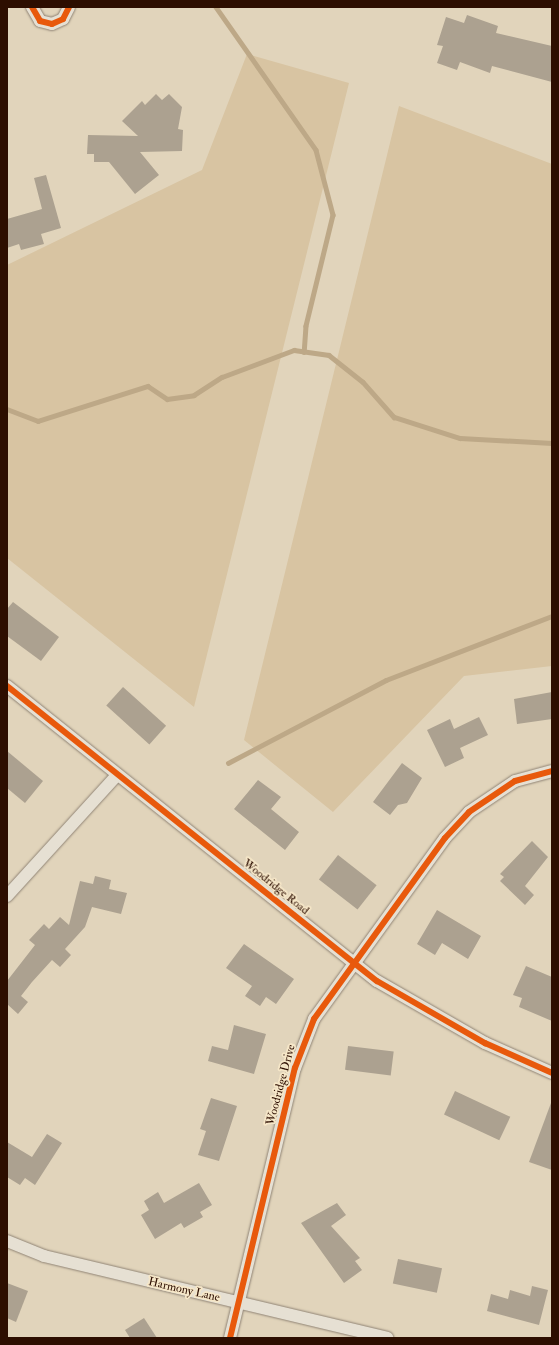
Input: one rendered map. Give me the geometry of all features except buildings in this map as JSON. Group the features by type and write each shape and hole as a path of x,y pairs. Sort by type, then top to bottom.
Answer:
{"street":[{"path":"32,7 40,21 52,24 63,19 69,7"},
{"name":"Woodridge Road","path":"7,686 356,965 438,1018 552,1073"},
{"name":"Woodridge Drive","path":"230,1338 295,1068 314,1019 356,965 445,838 469,812 509,784 552,771"},
{"path":"7,896 117,775"},
{"name":"Harmony Lane","path":"7,1241 44,1256 387,1338"}],"shaded area":[{"path":"247,54 349,83 194,707 7,558 7,265 202,170"},
{"path":"399,106 552,164 552,666 464,676 333,812 244,740"}],"waterway":[{"path":"216,7 316,150 333,215 306,326 304,352"},
{"path":"7,409 38,421 148,386 167,399 194,395 222,377 294,350 329,355 363,382 394,417 460,438 552,443"},
{"path":"228,763 386,680 552,616"}],"cycle path":[{"path":"32,7 40,21 52,24 63,19 69,7"},
{"path":"7,686 377,981 485,1043 552,1073"},
{"path":"230,1338 295,1068 314,1019 445,838 469,812 515,781 552,771"}]}
